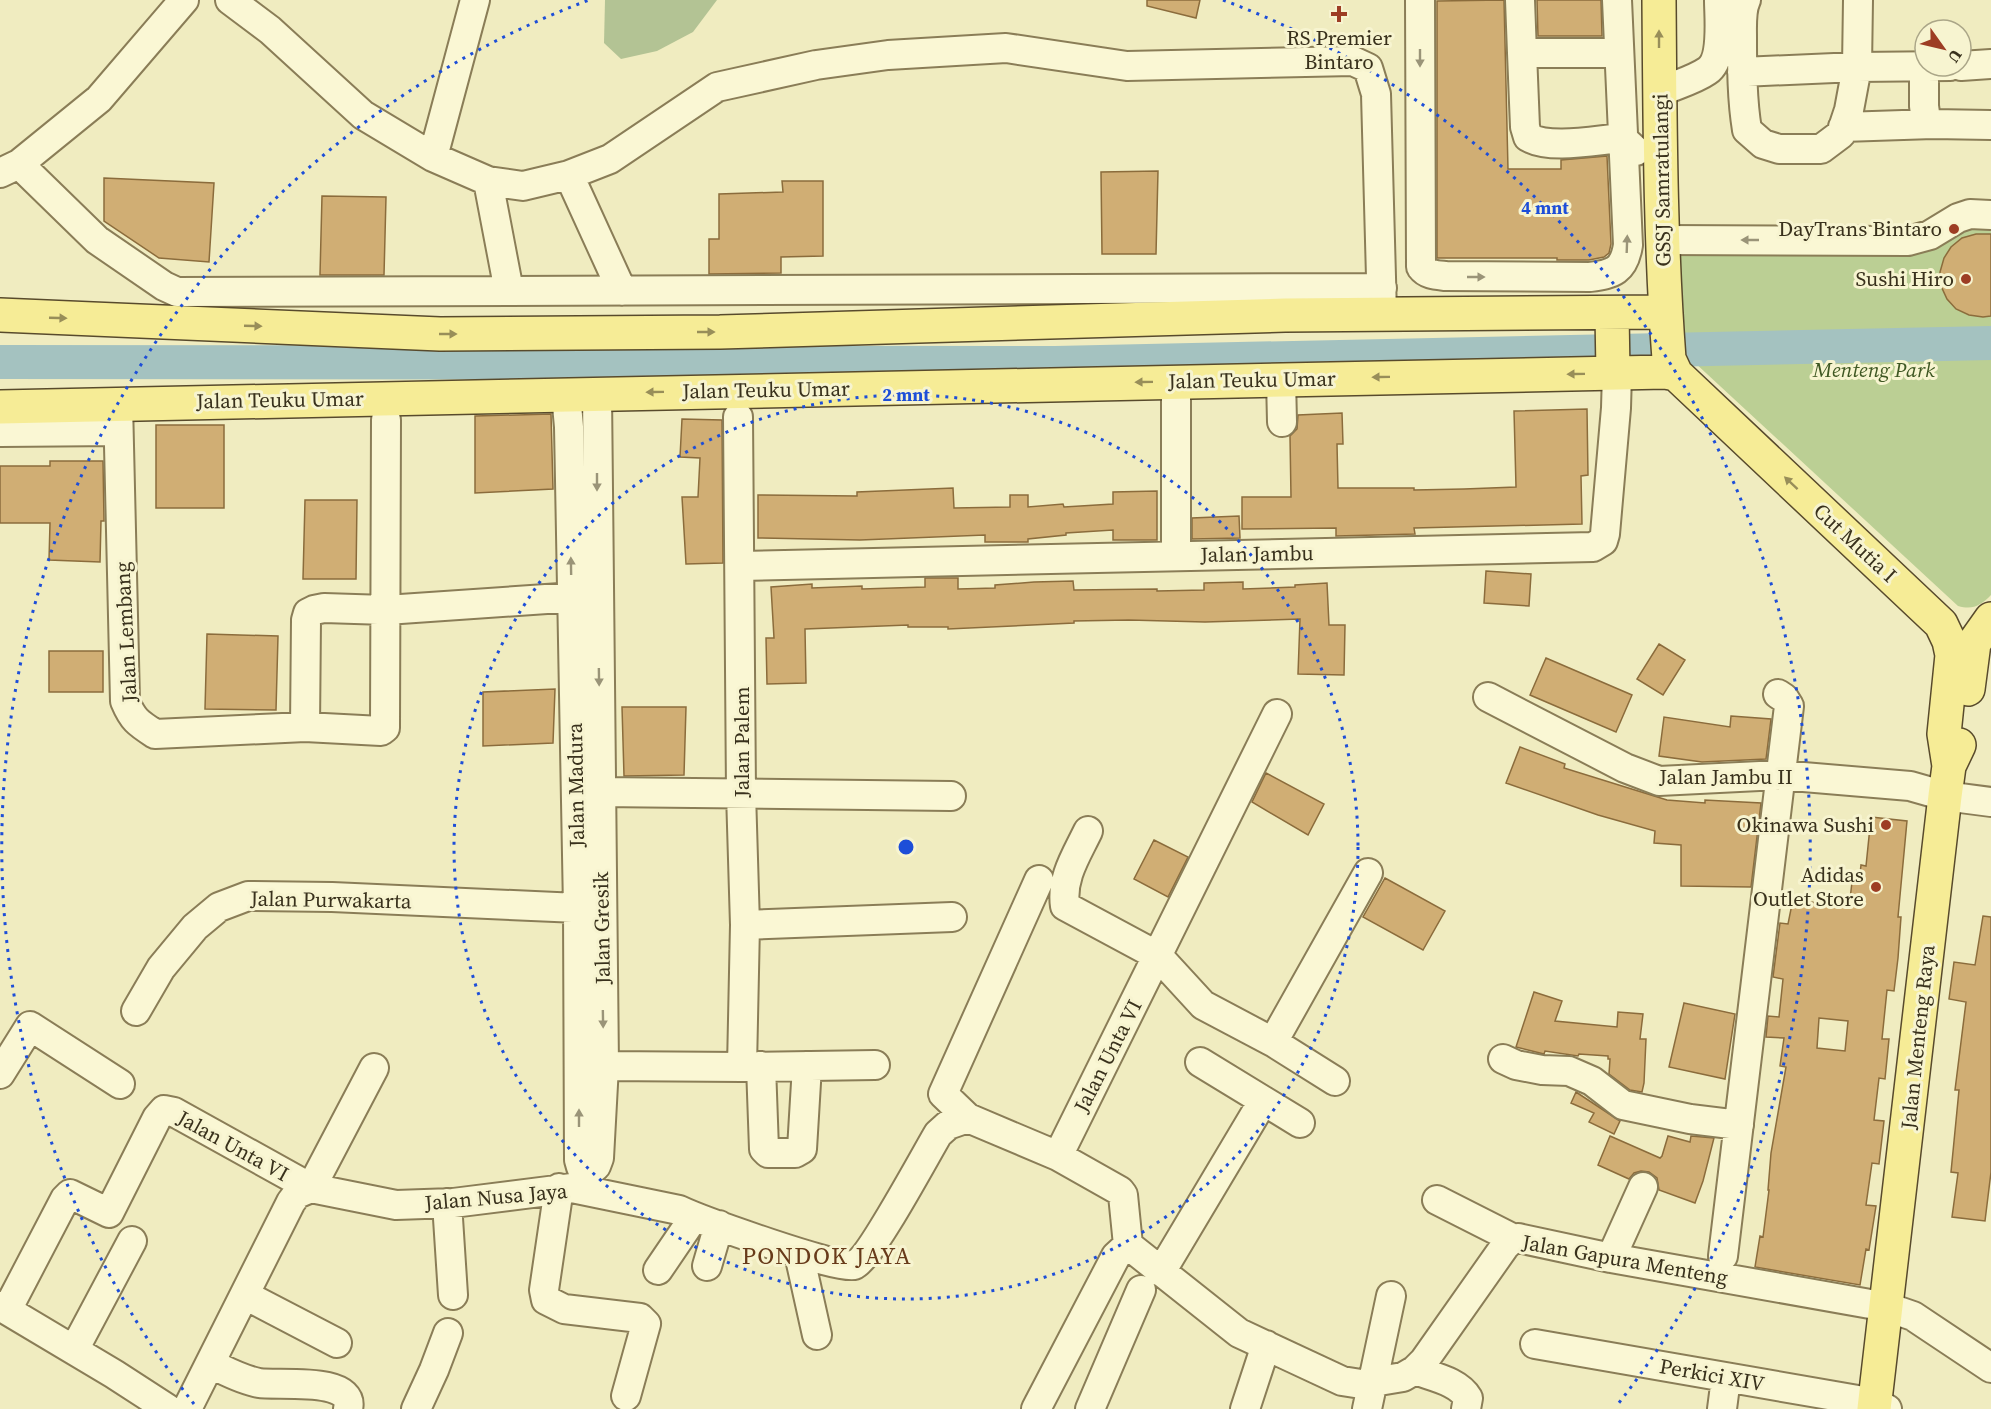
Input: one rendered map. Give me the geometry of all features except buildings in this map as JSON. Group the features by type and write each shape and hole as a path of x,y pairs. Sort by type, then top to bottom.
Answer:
{"main road":[{"name":"GSSJ Samratulangi","path":"1659,0 1660,160 1669,343"},
{"name":"Jalan Teuku Umar","path":"0,315 452,334 720,332 1261,316 1382,301 1613,349 1665,372 1669,343 1613,349 1281,379 587,404 118,417 0,407"},
{"name":"Cut Mutia I","path":"1669,343 1941,624 1950,641 1952,655 1944,734 1947,781"},
{"path":"1941,624 1967,627 1991,618"},
{"path":"1947,781 1962,736 1974,643 1991,618"},
{"name":"Jalan Menteng Raya","path":"1879,1407 1887,1307 1947,781"}],"street":[{"path":"184,0 99,99 9,169 97,240 164,286 177,292 622,291 1382,301 1376,94 1368,68 1353,61 1127,66 1006,48 888,55 816,65 717,87 610,159 569,175 524,186 488,181 433,157 363,115 270,30 230,0"},
{"path":"433,157 475,0"},
{"path":"1420,0 1420,267 1424,272 1446,276 1590,277 1608,275 1621,267 1627,257 1617,0"},
{"path":"1520,0 1525,127 1528,137 1537,142 1551,144 1622,125"},
{"path":"1660,92 1707,71 1714,64 1718,55 1719,0"},
{"path":"1746,0 1743,20 1742,72 1743,106 1747,130 1763,144 1779,149 1821,149 1841,134 1857,67 1858,0"},
{"path":"1522,52 1619,53"},
{"path":"1973,65 1991,64"},
{"path":"1742,72 1913,67"},
{"path":"1933,124 1926,120 1925,115 1934,78"},
{"path":"1622,125 1660,160"},
{"path":"1843,127 1991,125"},
{"path":"569,175 622,291"},
{"path":"488,181 509,291"},
{"path":"1663,240 1908,241 1930,235 1958,218 1970,214 1991,215"},
{"name":"Jalan Jambu","path":"741,566 1598,546 1605,534 1616,408 1613,349"},
{"path":"1281,379 1282,422"},
{"path":"1176,381 1176,556"},
{"name":"Jalan Madura","path":"587,404 569,427 585,596 578,908 579,1160 581,1167 590,1171"},
{"name":"Jalan Gresik","path":"587,404 585,596 600,792 604,1066 599,1158 596,1166 590,1171"},
{"path":"0,432 118,417"},
{"name":"Jalan Lembang","path":"118,417 125,700 130,714 137,723 155,734 305,727 376,731 385,728 386,420"},
{"name":"Jalan Palem","path":"738,417 741,566 741,793 745,925 752,1067 764,1149 768,1154 795,1153 799,1152 803,1146 807,1065"},
{"path":"305,727 306,620 308,613 314,610 324,608 386,610 585,596"},
{"path":"1723,1256 1789,706 1778,694"},
{"name":"Jalan Jambu II","path":"1488,697 1624,768 1659,781 1780,775 1910,786 1947,781 1991,802"},
{"name":"Jalan Unta VI","path":"1058,1156 1277,714"},
{"path":"600,792 951,796"},
{"path":"1088,831 1068,873 1064,893 1065,906 1158,956 1203,1005 1273,1042 1335,1081"},
{"path":"1273,1042 1368,873"},
{"path":"1039,880 943,1094 968,1118 1058,1156 1120,1191 1123,1195 1128,1245 1151,1281 1239,1333 1370,1396"},
{"name":"Jalan Purwakarta","path":"136,1011 161,968 195,927 219,907 248,896 332,897 578,908"},
{"path":"745,925 952,917"},
{"path":"0,1074 30,1026 120,1084"},
{"path":"1503,1059 1516,1065 1542,1070 1569,1071 1592,1081 1623,1105 1690,1119 1739,1125"},
{"path":"1200,1062 1300,1123"},
{"path":"604,1066 875,1065"},
{"path":"187,1409 291,1202 297,1194 311,1188 374,1068"},
{"path":"1090,1409 1151,1281 1263,1101"},
{"name":"Jalan Unta VI","path":"4,1308 65,1199 70,1194 109,1213 157,1118 164,1110 174,1112 311,1188"},
{"name":"Jalan Nusa Jaya","path":"311,1188 396,1205 447,1203 572,1188 679,1210 799,1254 847,1266 855,1265 882,1232 938,1134 948,1125 968,1118"},
{"path":"1611,1258 1643,1187"},
{"path":"559,1188 544,1290 546,1300 564,1309 640,1318 646,1324 626,1396"},
{"path":"1437,1200 1514,1239"},
{"path":"447,1203 453,1295"},
{"path":"707,1221 707,1266"},
{"path":"658,1270 707,1221"},
{"name":"Jalan Gapura Menteng","path":"1415,1370 1424,1361 1505,1246 1514,1239 1525,1239 1611,1258 1887,1307 1912,1316 1987,1356"},
{"path":"74,1350 132,1241"},
{"path":"1036,1409 1116,1256 1128,1245"},
{"path":"799,1254 817,1335"},
{"path":"245,1295 337,1342"},
{"path":"1370,1396 1391,1296"},
{"path":"4,1308 168,1409"},
{"path":"416,1409 448,1334"},
{"name":"Perkici XIV","path":"1535,1344 1879,1407"},
{"path":"1245,1409 1266,1346"},
{"path":"211,1364 235,1376 258,1383 285,1385 312,1383 338,1390 349,1400 348,1409"},
{"path":"1370,1396 1415,1370 1464,1391 1468,1398 1466,1409"},
{"path":"1722,1409 1726,1378"}],"green space":[{"path":"605,0 717,0 693,32 657,51 621,59 604,43"},
{"name":"Menteng Park","path":"1991,224 1991,595 1980,604 1968,608 1958,606 1680,349 1674,252 1924,253 1957,226"}],"waterway":[{"path":"0,362 1055,363 1991,343"}],"place":[{"name":"RS Premier Bintaro","path":"1339,14"},
{"name":"DayTrans Bintaro","path":"1954,229"},
{"name":"Sushi Hiro","path":"1966,279"},
{"name":"Okinawa Sushi","path":"1886,825"},
{"name":"Adidas Outlet Store","path":"1876,887"}],"district":[{"name":"PONDOK JAYA","path":"827,1256"}]}
